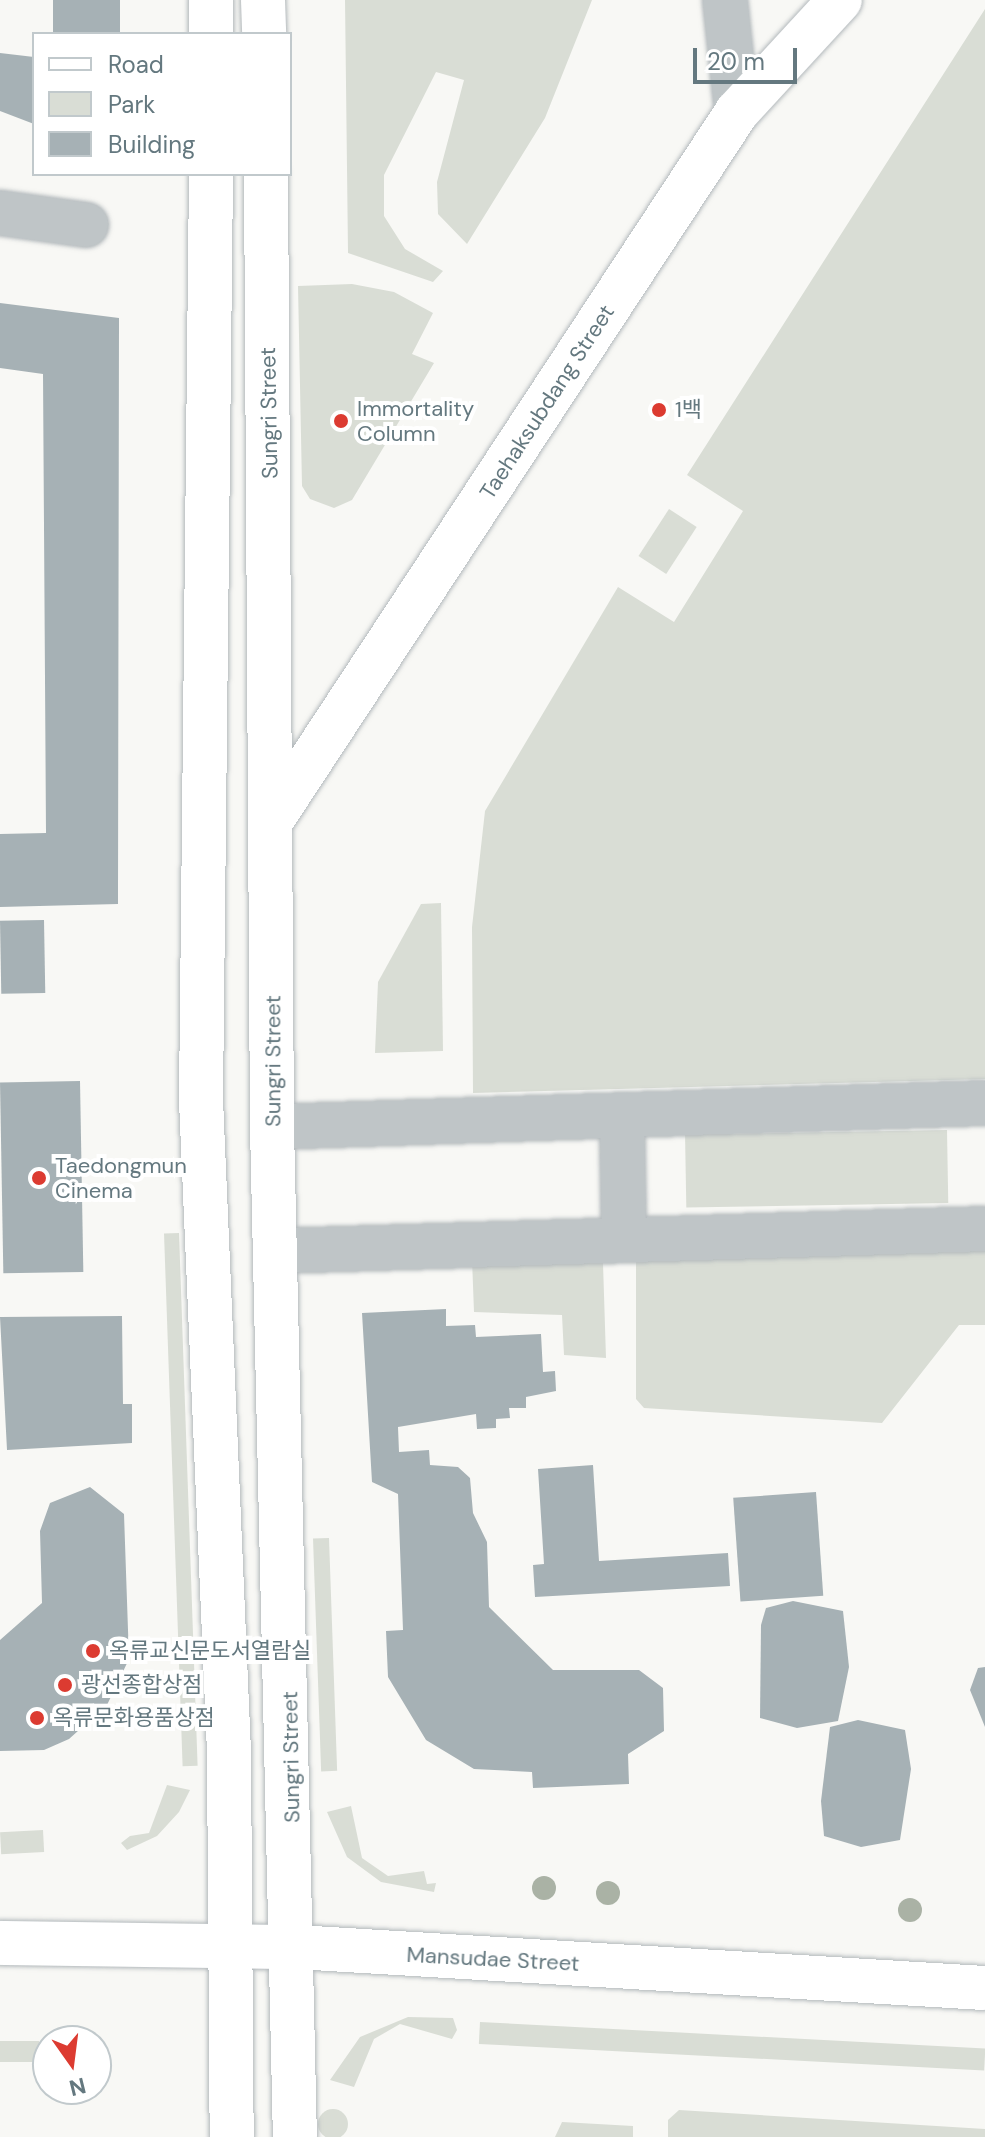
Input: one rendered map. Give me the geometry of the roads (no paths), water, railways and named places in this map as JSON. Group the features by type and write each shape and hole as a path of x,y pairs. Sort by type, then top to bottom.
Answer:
{"main road":[{"path":"211,0 211,32"},
{"path":"263,0 264,32"},
{"name":"Taehaksubdang Street","path":"273,818 737,112 840,0"},
{"path":"211,176 201,1100 229,1753 232,2137"},
{"name":"Sungri Street","path":"266,176 273,818 272,1127 296,1947 295,2137"},
{"name":"Mansudae Street","path":"0,1943 296,1947 985,1988"}],"street":[{"path":"725,0 737,112"},
{"path":"0,213 86,225"},
{"path":"272,1127 985,1103"},
{"path":"622,1115 624,1240"},
{"path":"278,1251 985,1229"}],"place":[{"name":"1백","path":"659,410"},
{"name":"Immortality Column","path":"341,421"},
{"name":"Taedongmun Cinema","path":"39,1178"},
{"name":"옥류교신문도서열람실","path":"93,1651"},
{"name":"광선종합상점","path":"65,1685"},
{"name":"옥류문화용품상점","path":"37,1718"}]}
